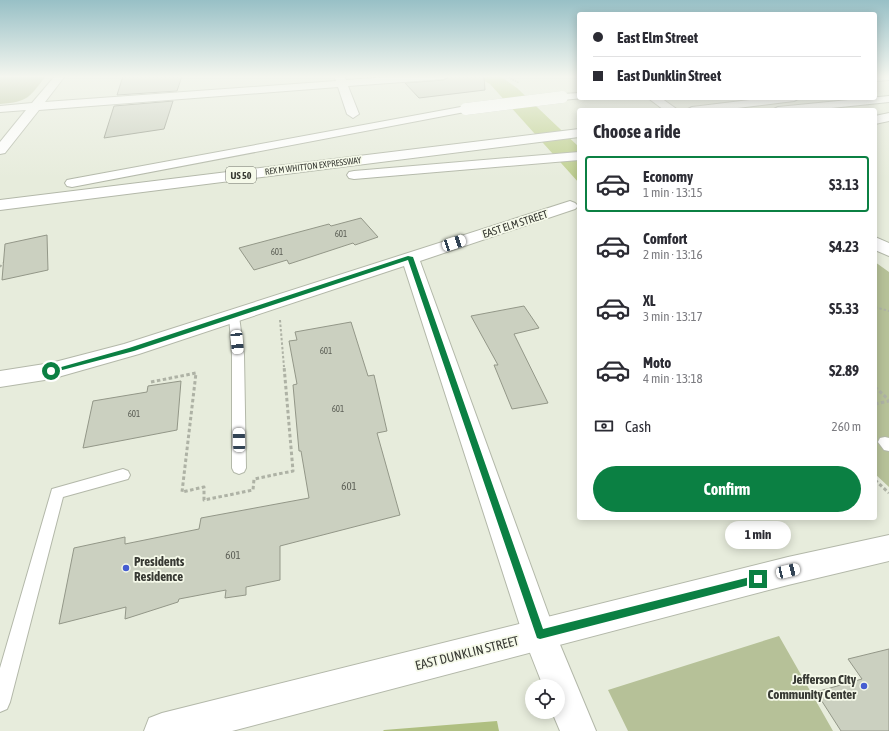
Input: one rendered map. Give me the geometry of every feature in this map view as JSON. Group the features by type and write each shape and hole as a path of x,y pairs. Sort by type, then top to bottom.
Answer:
{"main road":[{"path":"0,150 33,110"},
{"path":"352,110 353,114"},
{"path":"52,187 460,110"},
{"path":"877,120 889,118"},
{"name":"REX M WHITTON EXPRESSWAY","path":"0,205 129,190 577,124"},
{"name":"REX M WHITTON EXPRESSWAY","path":"0,193 478,140 577,133"},
{"path":"129,190 342,176 577,156"},
{"name":"EAST ELM STREET","path":"0,379 51,371 91,361 234,316 410,257 570,206"},
{"path":"877,243 889,251"},
{"path":"410,257 540,635 578,731"},
{"name":"EAST DUNKLIN STREET","path":"162,731 788,571 889,548"}],"lane":[{"path":"234,316 238,354 239,468"},
{"path":"0,702 57,493 123,475"}],"path":[{"path":"0,266 3,263"},
{"path":"877,308 889,311"},
{"path":"877,389 889,401"},
{"path":"877,404 889,401"},
{"path":"877,482 889,494"}],"shaded area":[{"path":"513,110 540,110 577,145 577,181"},
{"path":"877,263 889,272 889,487 877,476"},
{"path":"779,636 833,731 628,731 608,690"},
{"path":"497,721 499,731 383,731 384,730"}],"building":[{"path":"113,110 170,110 164,129 104,138"},
{"path":"361,218 378,237 355,245 353,243 289,264 287,260 254,270 239,248 329,224 331,226"},
{"path":"47,235 48,270 2,280 5,244"},
{"path":"524,306 539,328 514,334 548,403 512,409 494,365 498,365 471,316"},
{"path":"351,322 368,376 374,375 387,431 377,433 400,515 280,546 280,580 246,587 246,595 225,598 226,590 179,599 178,602 125,619 126,607 59,624 74,548 125,537 125,544 199,529 201,518 309,498 301,451 299,451 293,385 297,384 289,341 297,340 295,332"},
{"path":"181,381 177,430 83,448 93,401 147,392 148,386"},
{"name":"Jefferson City Community Center","path":"889,649 889,731 841,731 816,692 862,679 848,659"}],"place":[{"name":"Presidents Residence","path":"126,568"},
{"name":"Jefferson City Community Center","path":"864,686"}],"route":[{"path":"51,371 131,349 410,257 416,270 540,635 758,579"}]}
